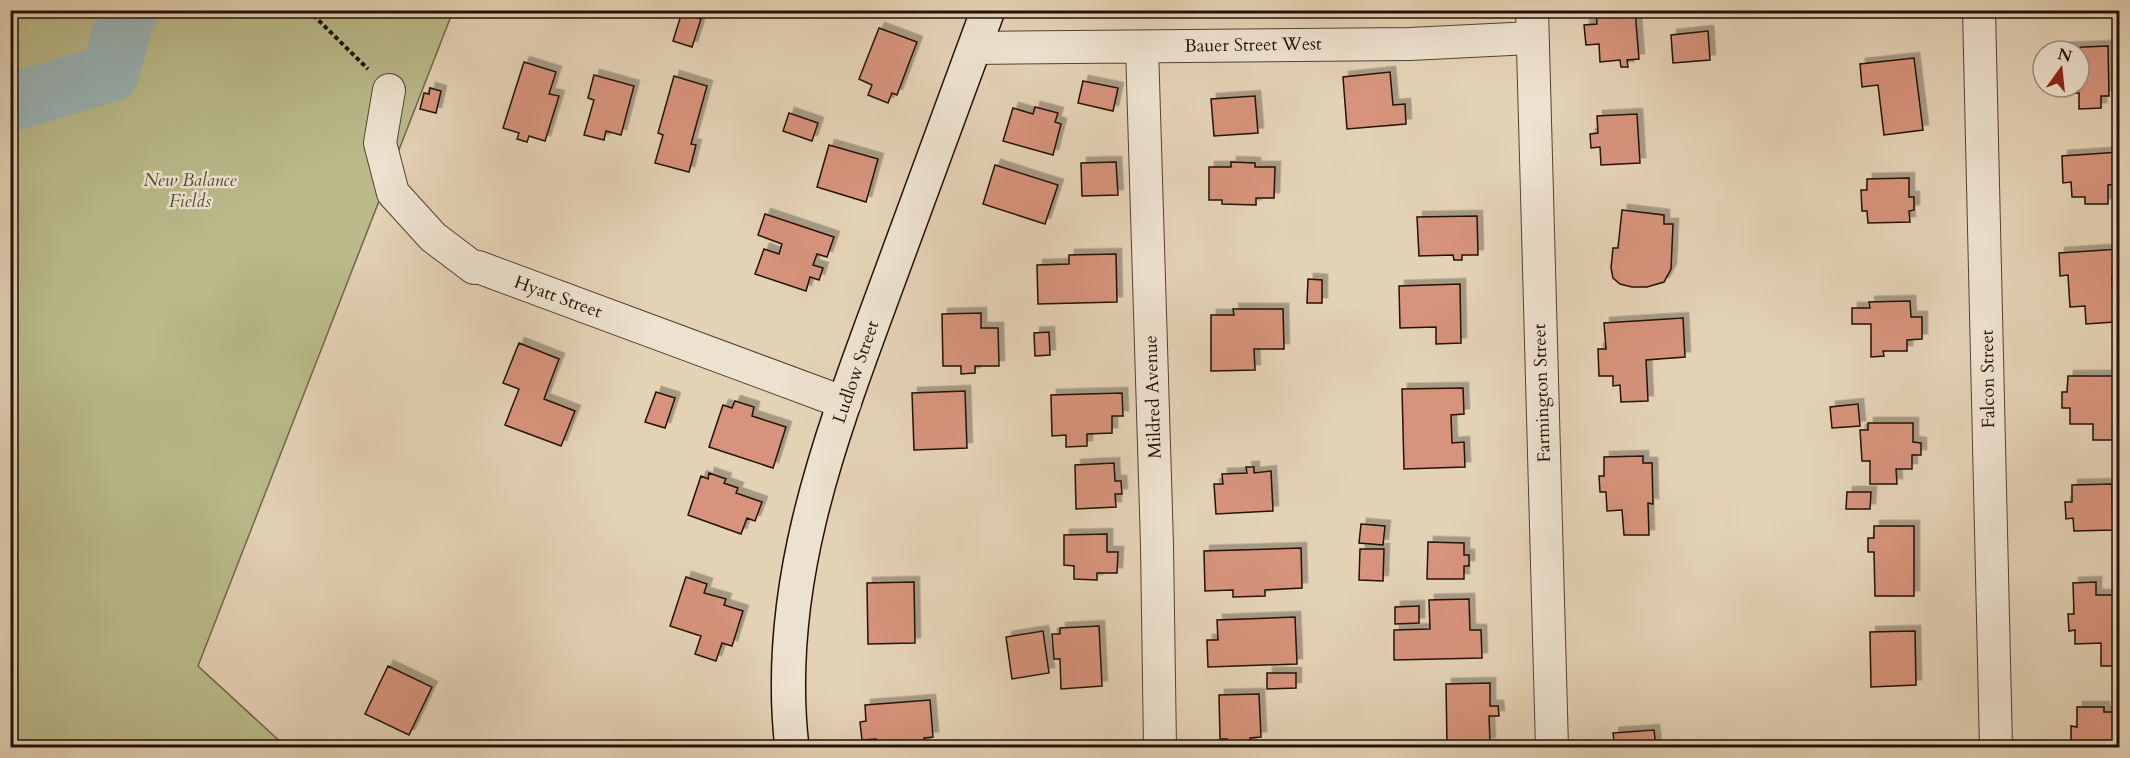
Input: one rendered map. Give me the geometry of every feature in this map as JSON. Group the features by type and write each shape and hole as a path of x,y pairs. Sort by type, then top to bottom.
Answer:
{"street":[{"name":"Ludlow Street","path":"792,747 788,714 789,652 795,589 807,527 845,403 988,10"},
{"name":"Falcon Street","path":"1979,10 1996,747"},
{"name":"Bauer Street West","path":"974,48 1410,44 1532,24"},
{"name":"Farmington Street","path":"1532,24 1552,747"},
{"name":"Mildred Avenue","path":"1142,47 1158,545 1160,747"},
{"name":"Hyatt Street","path":"389,90 380,143 393,193 433,237 474,268 478,267 845,403"}],"path":[{"path":"308,10 389,90"}],"green space":[{"name":"New Balance Fields","path":"10,11 453,11 198,666 286,747 11,747"}],"building":[{"path":"1596,10 1635,10 1639,59 1627,60 1628,67 1621,67 1620,60 1600,62 1599,44 1586,45 1584,25 1597,24"},
{"path":"682,12 701,19 692,47 673,41"},
{"path":"879,28 917,42 897,95 892,93 888,103 868,95 872,85 859,79"},
{"path":"1708,31 1710,60 1673,63 1671,35"},
{"path":"2108,46 2109,96 2101,96 2101,108 2079,109 2079,99 2091,99 2091,47"},
{"path":"1914,58 1923,130 1884,135 1878,85 1862,87 1860,64"},
{"path":"524,62 556,72 549,94 559,96 545,141 529,136 527,142 517,139 519,133 503,128"},
{"path":"1390,72 1393,105 1405,104 1406,124 1347,129 1343,77"},
{"path":"594,75 634,86 621,135 606,131 604,140 584,135 594,100 588,98"},
{"path":"674,76 707,86 691,144 696,145 689,172 655,163 663,135 658,133"},
{"path":"1083,81 1118,88 1113,111 1078,103"},
{"path":"430,88 441,91 436,113 420,109 424,93 429,94"},
{"path":"1255,96 1258,133 1214,136 1211,99"},
{"path":"1035,107 1058,113 1055,122 1061,124 1053,155 1003,141 1013,108 1033,114"},
{"path":"789,113 818,123 812,141 783,131"},
{"path":"1637,114 1640,163 1601,165 1600,147 1591,148 1590,134 1598,133 1597,116"},
{"path":"829,145 878,159 866,202 817,187"},
{"path":"2120,152 2120,184 2108,185 2108,204 2085,204 2085,197 2072,197 2071,182 2063,183 2062,156"},
{"path":"1116,162 1118,195 1082,196 1081,163"},
{"path":"1231,162 1255,163 1255,167 1275,167 1274,198 1256,198 1256,205 1222,204 1222,200 1209,200 1209,167 1231,167"},
{"path":"995,165 1058,185 1045,224 983,204"},
{"path":"1909,178 1909,197 1914,197 1914,210 1909,211 1910,222 1868,223 1867,211 1862,211 1861,190 1867,190 1867,179"},
{"path":"1622,210 1664,215 1664,224 1673,224 1671,269 1664,282 1647,287 1632,287 1620,284 1613,278 1611,268 1613,248 1618,248"},
{"path":"765,214 834,237 827,257 817,254 813,265 823,268 819,280 810,277 806,291 755,274 764,249 779,254 782,244 758,235"},
{"path":"1477,216 1478,255 1462,255 1462,260 1454,260 1453,255 1419,256 1417,217"},
{"path":"2120,249 2120,276 2112,276 2114,322 2086,324 2085,306 2070,307 2068,275 2060,276 2059,253"},
{"path":"1116,254 1117,302 1038,304 1037,265 1069,264 1069,255"},
{"path":"1308,279 1322,280 1322,303 1307,303"},
{"path":"1460,284 1461,343 1436,344 1436,327 1400,328 1399,286"},
{"path":"1910,301 1911,317 1922,317 1922,339 1907,340 1907,351 1883,351 1884,356 1871,357 1871,324 1852,324 1852,308 1870,308 1869,302"},
{"path":"1233,309 1283,309 1284,349 1254,349 1255,370 1211,371 1211,315 1234,315"},
{"path":"981,313 981,328 998,328 999,366 975,366 975,373 961,374 961,366 943,366 942,314"},
{"path":"1683,318 1685,357 1646,360 1648,401 1621,402 1620,385 1613,386 1613,376 1599,376 1598,349 1606,349 1604,323"},
{"path":"1049,332 1050,355 1035,356 1034,333"},
{"path":"519,343 559,359 544,399 575,411 561,446 505,425 519,389 503,383"},
{"path":"2068,376 2114,376 2114,422 2120,422 2120,440 2093,440 2093,424 2070,424 2070,408 2062,408 2062,392 2067,392"},
{"path":"1463,388 1464,414 1451,415 1452,443 1464,442 1465,467 1404,469 1402,389"},
{"path":"965,391 967,448 914,450 912,393"},
{"path":"656,392 675,398 665,428 645,422"},
{"path":"1122,393 1123,416 1112,416 1112,433 1087,434 1087,446 1066,447 1066,435 1052,436 1051,395"},
{"path":"735,401 754,407 752,416 786,427 773,468 709,447 723,405 732,408"},
{"path":"1858,404 1860,426 1832,428 1830,407"},
{"path":"1868,423 1913,423 1913,442 1921,443 1921,455 1912,455 1912,469 1896,469 1897,484 1870,484 1870,461 1862,461 1860,430 1868,430"},
{"path":"1643,456 1643,463 1652,463 1653,504 1648,503 1649,535 1624,535 1622,510 1607,511 1606,492 1600,492 1599,476 1604,476 1604,457"},
{"path":"1114,463 1115,481 1121,481 1122,494 1115,494 1116,507 1076,509 1075,465"},
{"path":"1246,467 1254,467 1254,473 1271,471 1273,511 1216,514 1214,484 1223,484 1222,474 1247,473"},
{"path":"709,473 726,479 724,483 738,488 736,493 762,502 755,521 747,518 741,534 688,515 701,476 708,479"},
{"path":"2112,484 2113,530 2074,531 2073,518 2066,519 2065,502 2072,502 2072,485"},
{"path":"1847,492 1871,492 1870,509 1846,509"},
{"path":"1361,524 1385,526 1383,545 1359,543"},
{"path":"1874,526 1914,526 1914,596 1875,596 1874,552 1868,552 1868,538 1874,538"},
{"path":"1107,534 1107,552 1118,552 1117,573 1097,573 1097,580 1074,579 1074,566 1064,565 1064,535"},
{"path":"1428,542 1464,543 1464,555 1469,555 1469,566 1464,566 1464,579 1427,579"},
{"path":"1301,548 1302,588 1265,590 1265,596 1233,597 1233,590 1205,591 1204,551"},
{"path":"1360,549 1384,549 1383,581 1359,580"},
{"path":"686,577 707,584 704,593 726,599 724,605 743,611 732,646 722,643 716,661 695,654 701,636 670,626"},
{"path":"914,582 915,643 868,644 867,583"},
{"path":"2096,582 2096,595 2113,595 2114,634 2120,634 2120,666 2101,666 2101,643 2075,644 2075,630 2069,631 2068,614 2074,614 2073,583"},
{"path":"1469,599 1470,630 1481,630 1482,658 1394,660 1394,630 1430,629 1429,600"},
{"path":"1419,606 1419,623 1395,624 1395,607"},
{"path":"1295,617 1297,664 1208,667 1207,640 1218,640 1217,620"},
{"path":"1099,626 1102,686 1061,689 1060,659 1054,659 1052,634 1060,634 1060,628"},
{"path":"1043,631 1049,673 1012,679 1006,637"},
{"path":"1915,631 1916,685 1871,687 1870,632"},
{"path":"388,666 432,687 409,735 365,714"},
{"path":"1267,673 1296,673 1296,688 1267,689"},
{"path":"1490,683 1490,706 1498,706 1499,716 1489,716 1490,743 1447,744 1446,684"},
{"path":"1259,694 1261,737 1250,738 1251,748 1228,748 1227,739 1220,739 1219,695"},
{"path":"930,700 933,737 924,738 925,746 914,747 913,742 877,745 876,739 862,740 860,722 866,721 865,705"},
{"path":"2077,707 2104,707 2104,712 2118,712 2118,748 2078,748 2078,744 2071,744 2071,726 2077,727"},
{"path":"1654,730 1656,748 1615,748 1613,733"}],"waterway":[{"path":"10,103 110,73 128,10"}]}
